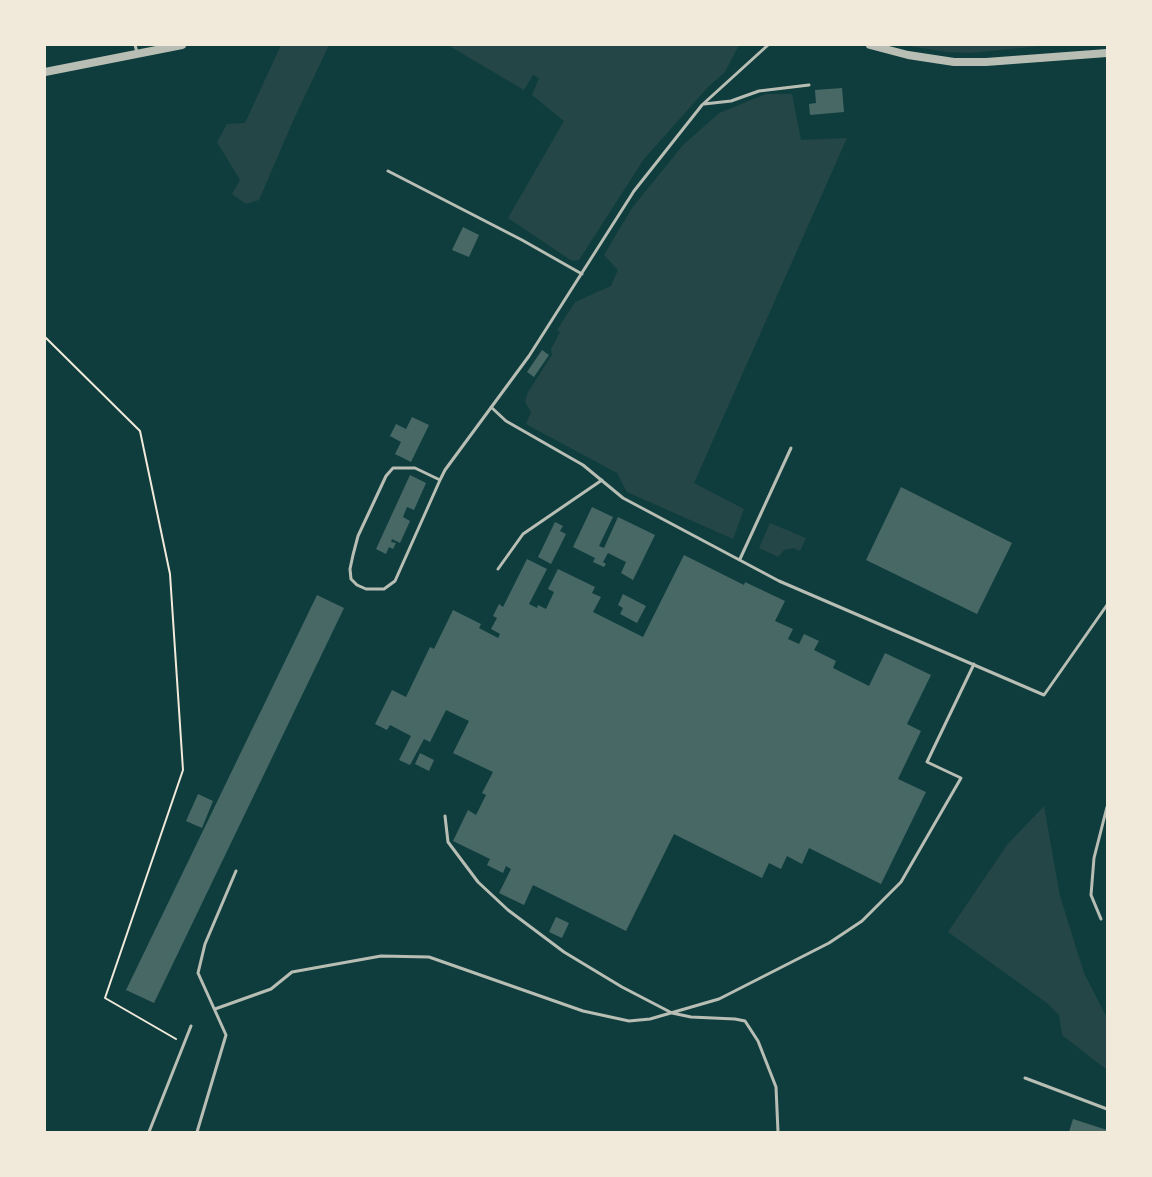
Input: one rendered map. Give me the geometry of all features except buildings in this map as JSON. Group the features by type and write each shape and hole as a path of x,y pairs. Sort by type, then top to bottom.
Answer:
{"street":[{"path":"45,72 182,45"},
{"path":"870,45 908,55 954,62 986,62 1107,53"}],"lane":[{"path":"135,45 137,54"},
{"path":"441,480 415,468 393,468 386,476 358,536 352,555 351,579 357,585 366,589 384,589 395,582 441,480 445,470 529,356 634,191 702,105 768,45"},
{"path":"702,105 731,101 759,91 809,85"},
{"path":"388,171 522,240 582,274"},
{"path":"491,407 506,421 583,465 623,498 740,560 779,580 1044,695 1107,604"},
{"path":"740,560 791,448"},
{"path":"498,569 523,534 602,480"},
{"path":"215,1009 271,989 292,972 381,956 429,957 583,1011 629,1021 650,1019 719,999 829,944 862,921 901,882 961,778 927,762 974,664"},
{"path":"1101,920 1091,895 1094,858 1107,807"},
{"path":"445,816 448,842 478,882 508,910 564,952 622,987 672,1013 690,1017 745,1021 752,1029 766,1058 776,1088 778,1132"},
{"path":"197,1132 226,1035 198,973 205,944 236,871"},
{"path":"149,1132 191,1026"},
{"path":"1025,1078 1107,1109"}],"path":[{"path":"45,337 140,431 170,574 183,770 105,998 179,1041"}],"shaded area":[{"path":"281,45 329,45 259,200 246,204 232,194 240,180 217,142 227,124 245,123"},
{"path":"452,45 739,45 725,72 708,87 644,159 579,260 572,261 508,218 564,121 532,95 539,78 533,75 524,90 451,47"},
{"path":"902,45 1051,45 970,53"},
{"path":"766,94 792,94 801,140 847,138 694,483 744,509 733,539 627,492 617,473 526,424 531,412 525,402 528,392 552,355 551,349 560,332 557,330 575,302 611,286 618,270 604,255 632,208 683,145 719,113"},
{"path":"770,523 806,538 800,551 793,548 784,550 778,557 759,548"},
{"path":"1044,806 1060,896 1084,973 1107,1018 1107,1070 1062,1035 1059,1015 1047,1003 948,932 1007,845"}]}
